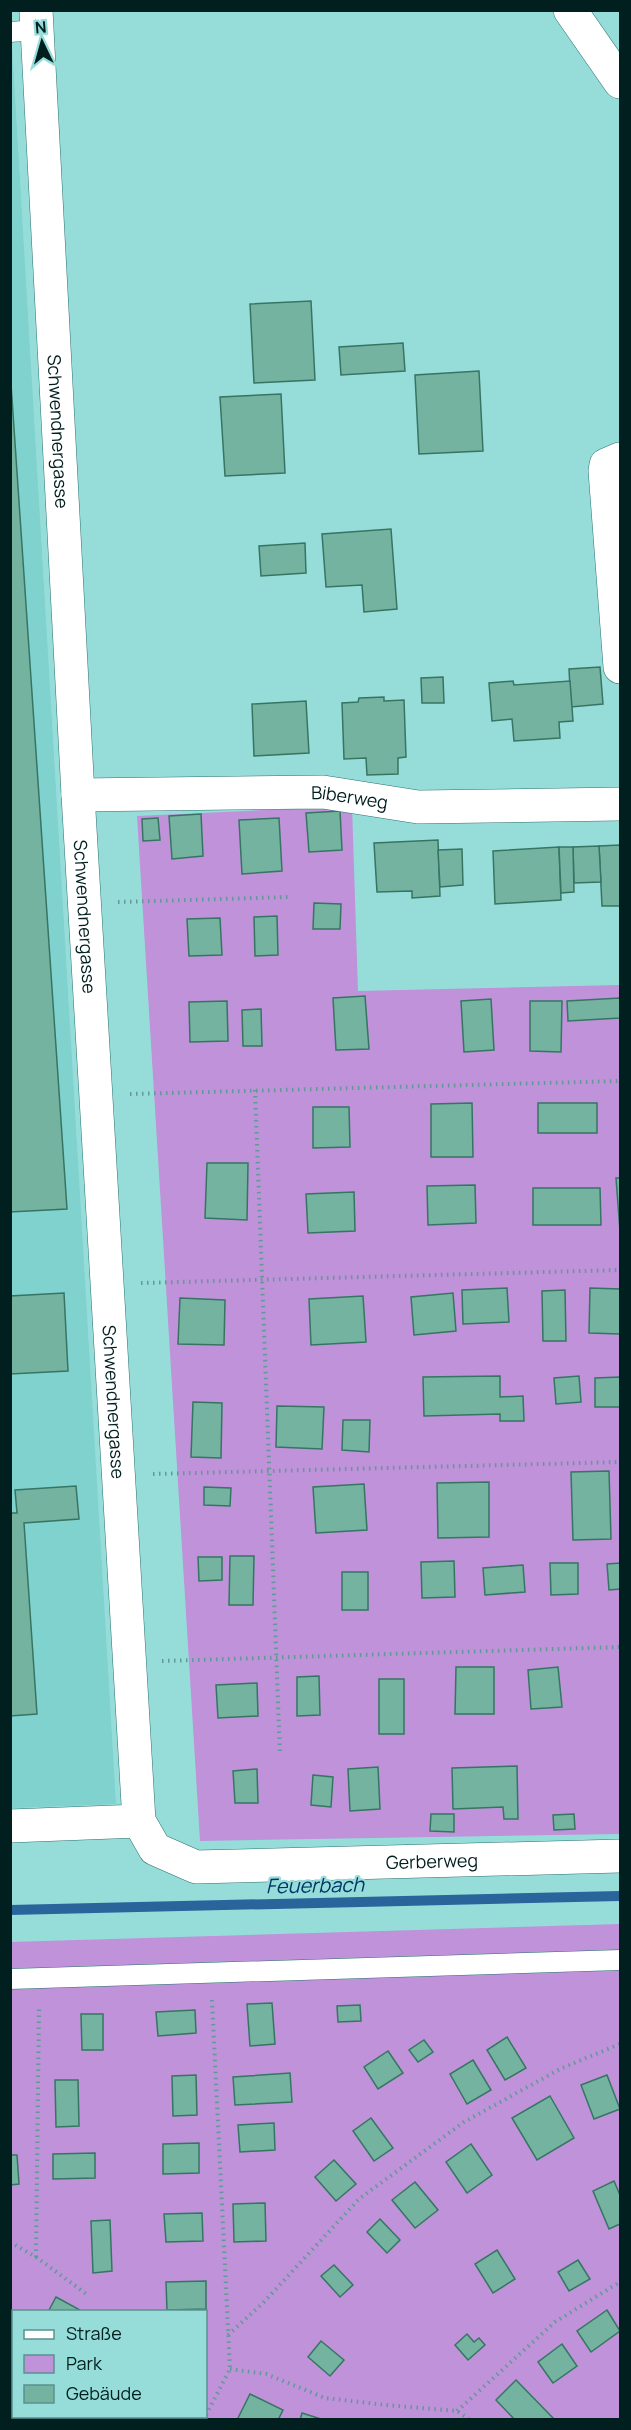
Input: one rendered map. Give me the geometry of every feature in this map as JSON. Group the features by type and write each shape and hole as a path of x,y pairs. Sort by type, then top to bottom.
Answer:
{"street":[{"path":"570,10 621,82"},
{"name":"Schwendnergasse","path":"28,24 78,795 139,1821"},
{"path":"621,459 606,465 605,471 621,667"},
{"name":"Biberweg","path":"78,795 323,792 418,807 621,804"},
{"path":"10,1826 139,1821"},
{"name":"Gerberweg","path":"139,1821 155,1849 196,1867 621,1856"}],"lane":[{"path":"10,1979 621,1960"}],"path":[{"path":"84,903 290,897"},
{"path":"96,1095 621,1081"},
{"path":"255,1090 280,1755"},
{"path":"107,1284 621,1270"},
{"path":"118,1475 621,1461"},
{"path":"129,1662 621,1647"},
{"path":"207,2411 230,2369 210,1972"},
{"path":"36,2257 39,1978"},
{"path":"228,2336 264,2302 359,2199 464,2122 562,2068 621,2044"},
{"path":"10,2242 36,2257 89,2296"},
{"path":"457,2410 555,2322 621,2282"},
{"path":"230,2369 266,2374 325,2398 457,2410 470,2420"}],"shaded area":[{"path":"10,11 116,1804 11,1808 10,1808"}],"green space":[{"path":"352,806 358,991 620,985 620,1834 200,1841 137,816"},
{"path":"620,1924 620,2419 15,2420 12,2418 207,2418 207,2310 12,2310 11,2417 10,1942"}],"building":[{"path":"311,301 315,380 254,383 250,304"},
{"path":"403,343 405,371 341,375 339,347"},
{"path":"10,369 67,1209 10,1212"},
{"path":"479,371 483,451 419,454 415,375"},
{"path":"281,394 285,473 225,476 220,397"},
{"path":"391,529 397,609 364,612 362,585 326,587 322,534"},
{"path":"305,543 306,573 261,576 259,546"},
{"path":"600,667 603,704 571,707 569,669"},
{"path":"443,677 444,703 422,703 421,678"},
{"path":"513,681 514,685 570,681 573,721 559,722 560,738 514,741 512,719 492,721 489,683"},
{"path":"384,697 384,701 404,700 406,757 398,758 398,774 367,775 366,758 344,759 342,703 358,702 359,698"},
{"path":"306,701 309,753 254,756 252,704"},
{"path":"340,811 342,850 309,852 306,813"},
{"path":"201,814 203,856 172,859 169,816"},
{"path":"158,818 160,840 143,841 142,819"},
{"path":"279,818 282,871 242,874 239,820"},
{"path":"438,840 440,896 412,898 412,891 377,892 374,843"},
{"path":"620,845 620,906 602,906 599,846"},
{"path":"599,846 601,882 574,883 573,847"},
{"path":"559,847 561,900 495,904 493,851"},
{"path":"559,847 573,847 574,892 561,893"},
{"path":"462,849 463,885 440,887 438,850"},
{"path":"314,903 341,904 340,929 313,929"},
{"path":"277,916 278,955 255,956 254,917"},
{"path":"220,918 222,955 189,956 187,919"},
{"path":"365,996 369,1049 336,1050 333,998"},
{"path":"620,998 620,1018 568,1021 567,1001"},
{"path":"491,999 494,1050 464,1052 461,1001"},
{"path":"227,1001 228,1041 190,1042 189,1002"},
{"path":"530,1001 562,1001 561,1052 530,1051"},
{"path":"261,1009 262,1046 243,1046 242,1010"},
{"path":"472,1103 473,1157 431,1157 431,1104"},
{"path":"538,1103 597,1103 597,1133 538,1133"},
{"path":"313,1107 349,1107 350,1147 313,1148"},
{"path":"207,1163 248,1163 247,1220 205,1218"},
{"path":"616,1178 620,1178 620,1231"},
{"path":"475,1185 476,1223 428,1225 427,1186"},
{"path":"533,1188 600,1188 601,1225 533,1225"},
{"path":"354,1192 355,1231 308,1233 306,1194"},
{"path":"507,1288 509,1322 463,1324 462,1290"},
{"path":"590,1288 620,1289 620,1334 589,1333"},
{"path":"565,1290 566,1341 543,1341 542,1291"},
{"path":"64,1293 68,1371 10,1374 10,1296"},
{"path":"453,1293 456,1331 414,1335 411,1297"},
{"path":"363,1296 366,1342 311,1345 309,1299"},
{"path":"180,1298 225,1300 224,1345 178,1344"},
{"path":"500,1376 500,1397 523,1396 524,1421 500,1421 500,1414 424,1416 423,1377"},
{"path":"579,1376 581,1402 556,1404 554,1378"},
{"path":"620,1377 620,1407 595,1407 595,1378"},
{"path":"193,1402 222,1403 221,1458 191,1457"},
{"path":"277,1406 324,1407 322,1449 276,1447"},
{"path":"343,1420 370,1420 369,1452 342,1450"},
{"path":"609,1471 611,1539 573,1540 571,1472"},
{"path":"489,1482 489,1537 438,1538 437,1483"},
{"path":"364,1484 367,1530 316,1533 313,1487"},
{"path":"76,1486 79,1519 24,1523 37,1714 10,1716 10,1513 17,1513 15,1490"},
{"path":"204,1487 231,1488 230,1506 204,1505"},
{"path":"230,1556 254,1556 253,1605 229,1605"},
{"path":"198,1557 222,1557 222,1580 199,1581"},
{"path":"454,1561 455,1597 422,1598 421,1562"},
{"path":"550,1563 578,1563 578,1594 551,1595"},
{"path":"620,1563 620,1589 609,1590 607,1564"},
{"path":"523,1565 525,1592 485,1595 483,1568"},
{"path":"342,1572 368,1572 368,1610 342,1610"},
{"path":"456,1667 494,1667 494,1714 455,1714"},
{"path":"558,1667 562,1707 531,1709 528,1670"},
{"path":"319,1676 320,1715 297,1716 297,1677"},
{"path":"379,1679 404,1679 404,1734 379,1734"},
{"path":"257,1683 258,1716 218,1718 216,1685"},
{"path":"517,1766 518,1819 504,1819 503,1807 453,1809 452,1768"},
{"path":"378,1767 380,1809 350,1811 348,1769"},
{"path":"257,1769 258,1803 235,1803 233,1771"},
{"path":"313,1775 333,1777 331,1807 311,1805"},
{"path":"431,1814 454,1814 454,1832 430,1831"},
{"path":"574,1814 575,1829 554,1830 553,1815"},
{"path":"272,2003 275,2044 250,2046 247,2004"},
{"path":"360,2005 361,2021 338,2022 337,2006"},
{"path":"195,2010 196,2033 158,2036 156,2012"},
{"path":"81,2014 103,2014 103,2050 82,2050"},
{"path":"507,2037 526,2068 505,2080 487,2050"},
{"path":"424,2040 433,2052 418,2062 409,2050"},
{"path":"388,2051 403,2073 378,2089 364,2067"},
{"path":"473,2060 491,2090 467,2104 450,2074"},
{"path":"290,2073 292,2102 235,2105 233,2077"},
{"path":"196,2075 197,2115 173,2116 172,2076"},
{"path":"607,2075 620,2109 594,2119 581,2085"},
{"path":"55,2080 78,2080 79,2126 56,2127"},
{"path":"550,2096 574,2138 537,2160 512,2118"},
{"path":"371,2118 393,2148 374,2161 353,2131"},
{"path":"274,2123 275,2150 240,2152 238,2125"},
{"path":"199,2143 199,2173 163,2174 163,2144"},
{"path":"471,2144 492,2175 467,2193 446,2162"},
{"path":"95,2153 95,2178 53,2179 53,2154"},
{"path":"10,2155 17,2155 19,2184 10,2185"},
{"path":"334,2160 356,2184 336,2201 315,2177"},
{"path":"614,2181 620,2195 620,2224 609,2229 593,2191"},
{"path":"415,2182 438,2210 415,2228 392,2200"},
{"path":"265,2203 266,2241 234,2242 233,2204"},
{"path":"202,2213 203,2241 166,2242 164,2214"},
{"path":"380,2219 400,2240 387,2253 367,2232"},
{"path":"110,2220 112,2271 93,2273 91,2221"},
{"path":"497,2250 515,2279 493,2293 475,2264"},
{"path":"578,2260 590,2279 569,2291 558,2272"},
{"path":"334,2265 353,2285 340,2297 321,2276"},
{"path":"206,2281 206,2309 167,2310 166,2282"},
{"path":"56,2297 80,2310 49,2310"},
{"path":"607,2310 620,2331 591,2352 577,2331"},
{"path":"467,2334 474,2342 479,2338 485,2345 468,2360 455,2345"},
{"path":"321,2341 344,2360 330,2376 308,2357"},
{"path":"562,2344 577,2366 553,2383 538,2362"},
{"path":"516,2380 553,2418 551,2420 515,2420 496,2400"},
{"path":"250,2394 283,2410 278,2420 237,2420"},
{"path":"302,2413 324,2420 300,2420"}],"waterway":[{"name":"Feuerbach","path":"10,1910 620,1896"}]}
